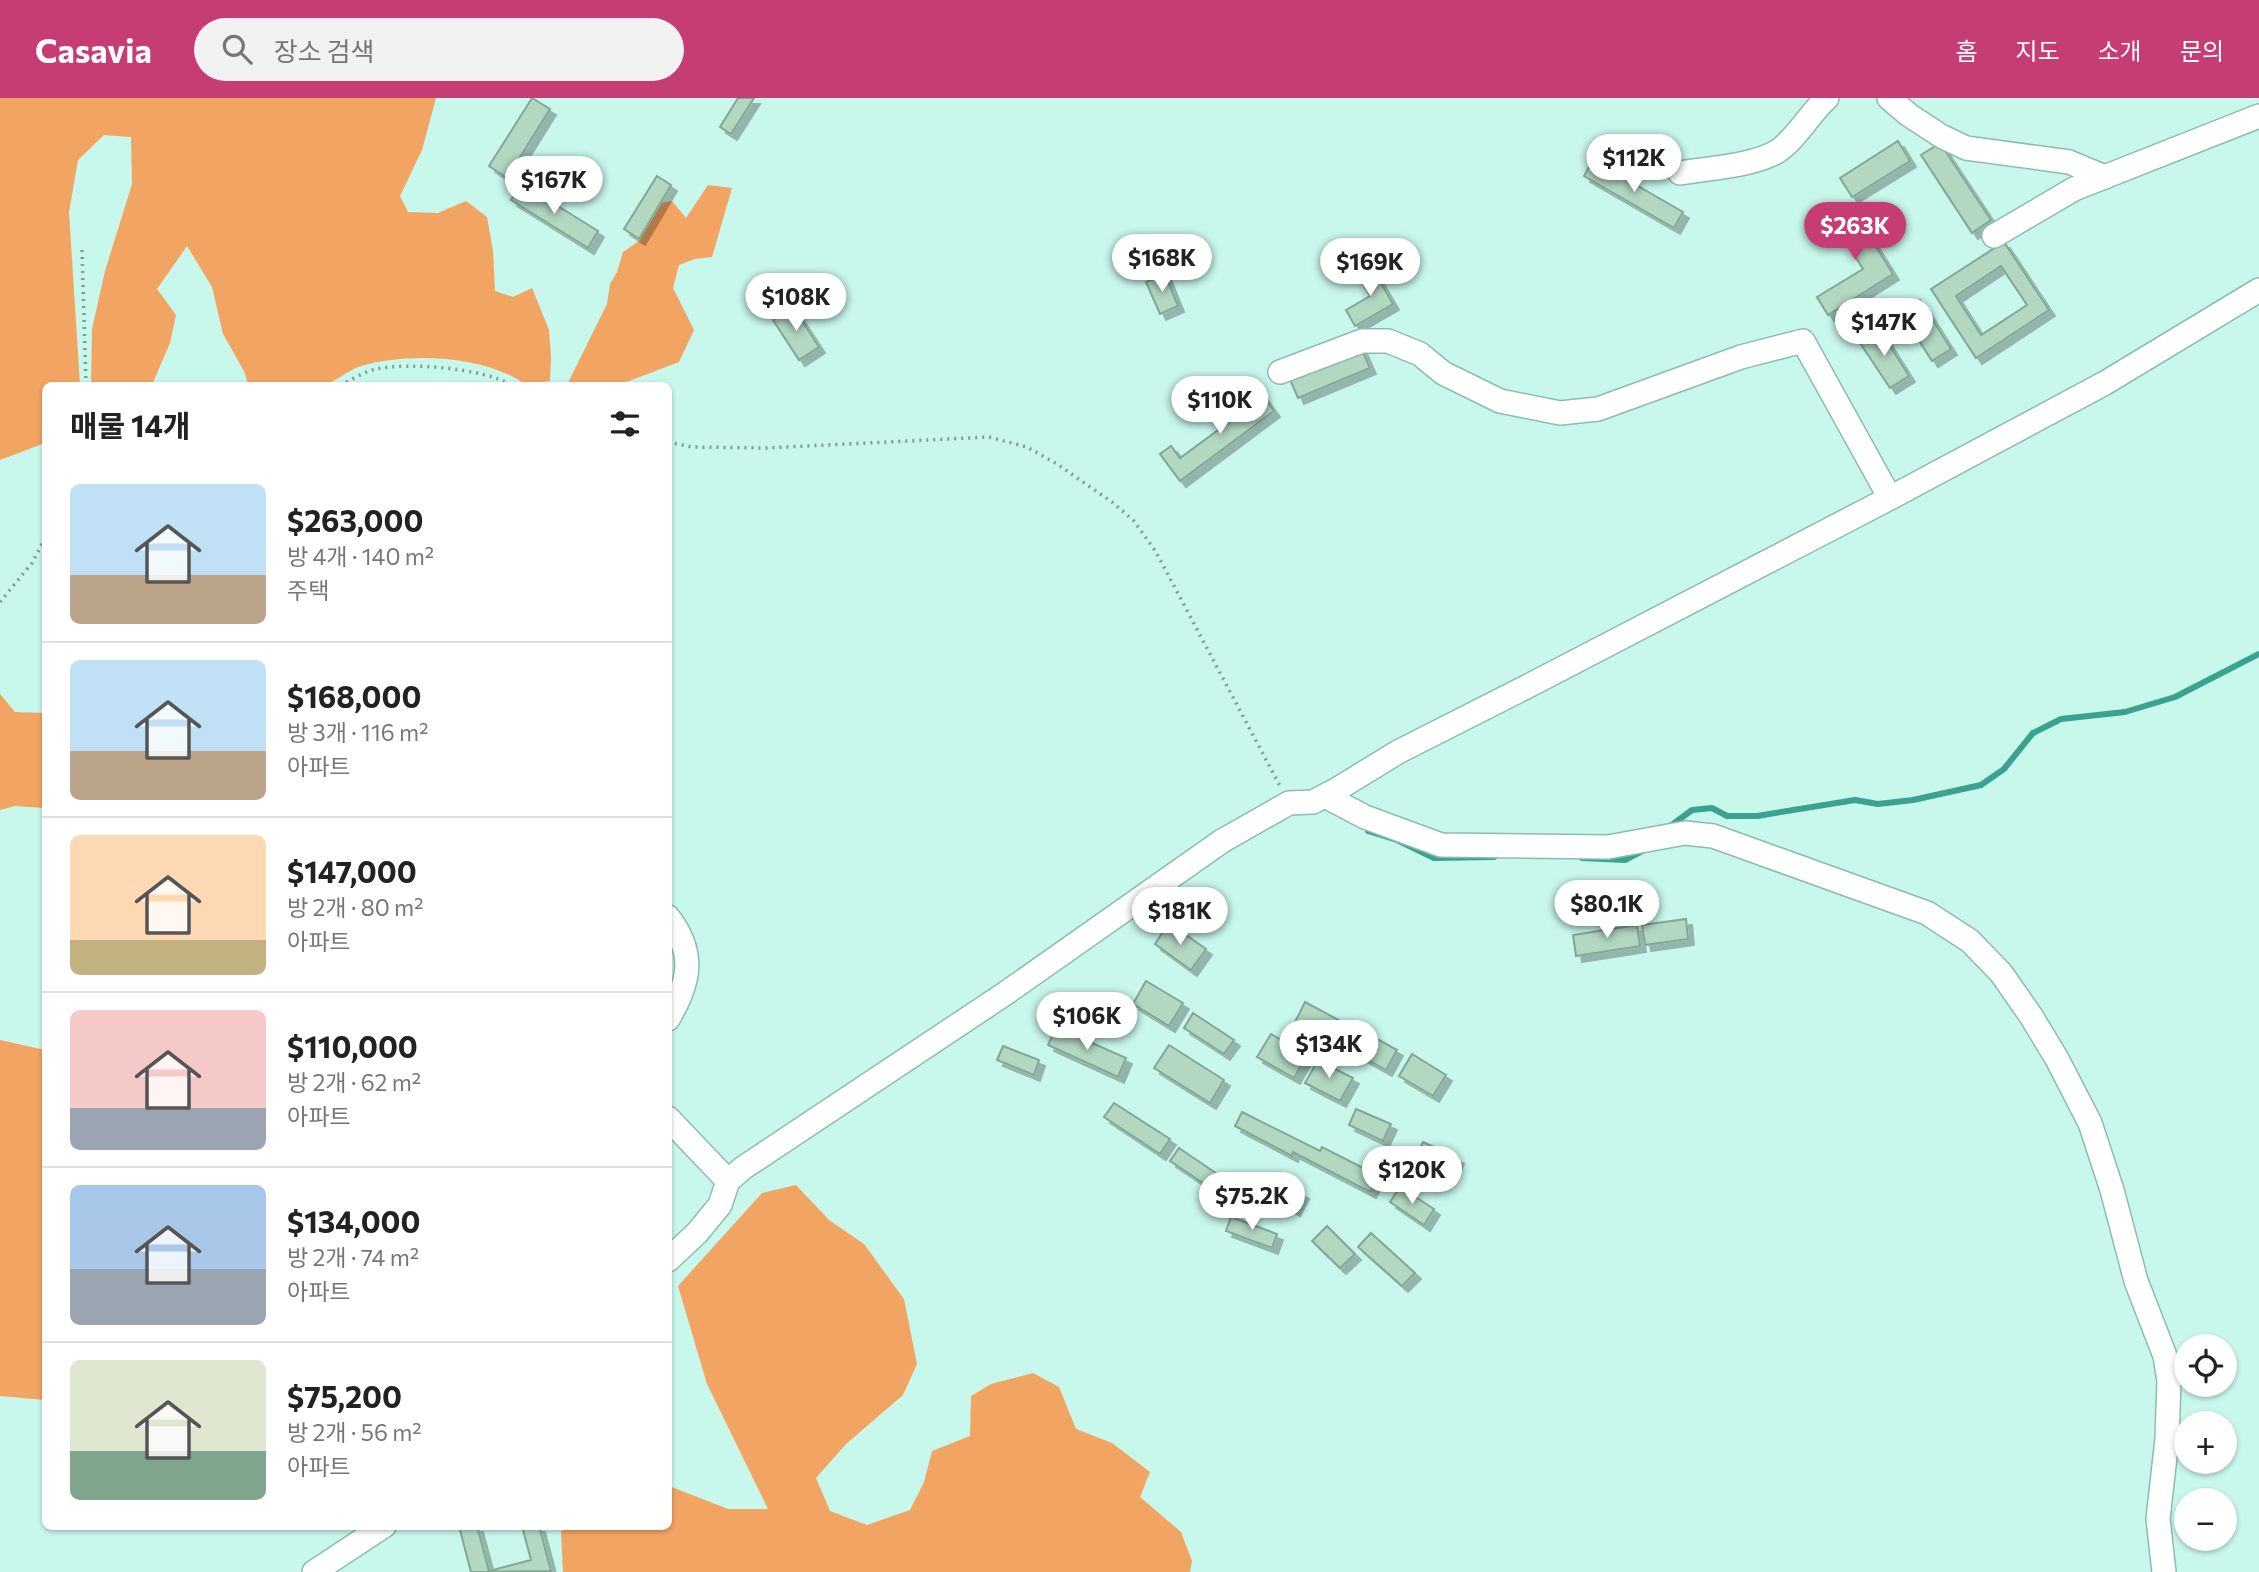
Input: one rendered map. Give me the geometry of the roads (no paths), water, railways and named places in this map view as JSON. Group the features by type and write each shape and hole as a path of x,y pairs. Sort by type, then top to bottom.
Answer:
{"street":[{"path":"1680,173 1737,164 1778,150 1827,98"},
{"path":"1889,98 1941,136 1966,148 2069,162 2105,177"},
{"path":"1994,236 2074,189 2259,116"},
{"path":"672,1255 697,1233 720,1205 728,1181 743,1167 1006,993 1222,841 1289,803 1313,802 1325,796 1398,752 1890,498 2105,383 2259,290"},
{"path":"1280,372 1362,341 1388,341 1420,354 1443,373 1500,401 1560,413 1598,410 1741,357 1803,341 1890,498"},
{"path":"1325,796 1366,817 1441,845 1608,847 1685,833 1713,836 1927,913 1970,942 2001,973 2031,1016 2090,1123 2112,1190 2136,1282 2165,1356 2169,1381 2167,1438 2158,1519 2164,1572"},
{"path":"672,925 688,952 686,979 672,1010"},
{"path":"672,1122 728,1181"},
{"path":"314,1572 378,1530"}],"waterway":[{"path":"1665,830 1692,810 1712,808 1727,816 1757,816 1855,800 1878,804 1913,800 1981,785 2004,769 2033,733 2061,719 2125,712 2175,697 2259,654"},
{"path":"1368,831 1397,840 1434,858 1494,857"},
{"path":"1582,858 1625,860 1648,848"}]}
